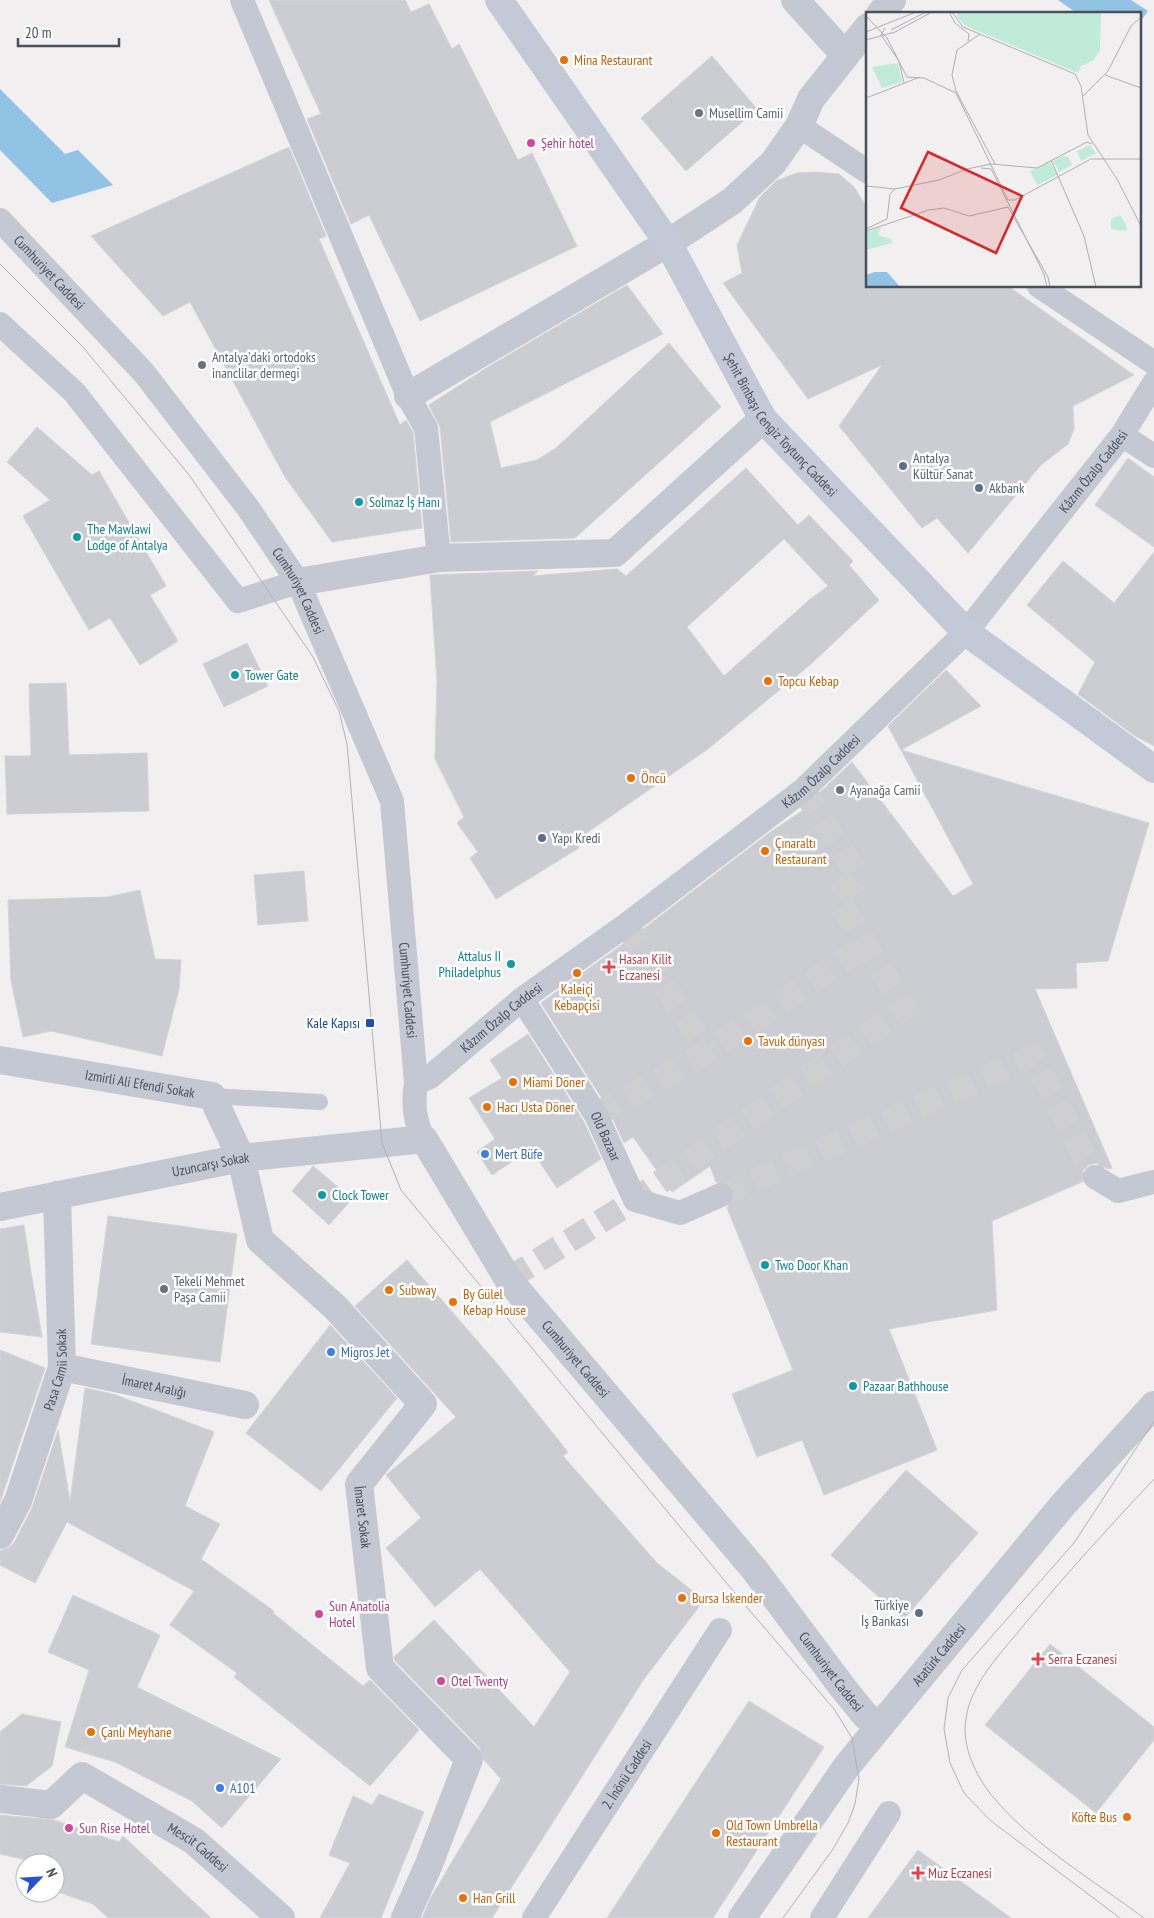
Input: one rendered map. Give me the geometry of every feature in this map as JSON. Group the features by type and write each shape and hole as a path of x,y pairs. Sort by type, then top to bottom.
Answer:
{"main road":[{"name":"Şehit Binbaşı Cengiz Toytunç Caddesi","path":"499,0 668,243 763,419 966,632 1154,769"}],"street":[{"path":"242,0 408,396 426,428 439,558"},
{"path":"795,0 845,54"},
{"path":"882,12 892,0"},
{"path":"408,396 668,243 732,201 773,163 799,126 811,99 866,29"},
{"path":"799,126 866,171"},
{"name":"Cumhuriyet Caddesi","path":"0,220 144,374 248,508 298,582 392,801 416,1083 413,1101 419,1130 424,1139 508,1279 754,1569 843,1688 865,1715 879,1726"},
{"path":"1042,288 1154,363"},
{"path":"0,324 74,392 238,601 298,582 439,558 615,553 763,419"},
{"name":"Kâzım Özalp Caddesi","path":"416,1083 430,1077 522,999 626,925 803,790 966,632 1122,435 1154,383"},
{"path":"1122,435 1154,456"},
{"name":"Old Bazaar","path":"522,999 596,1115 635,1200 680,1213 721,1195"},
{"name":"Izmirli Ali Efendi Sokak","path":"0,1060 212,1096 241,1158"},
{"name":"Uzuncarşı Sokak","path":"0,1207 241,1158 424,1139"},
{"name":"İmaret Sokak","path":"241,1158 260,1240 335,1307 423,1404 359,1484 380,1668 469,1759 429,1864 405,1918"},
{"path":"1095,1176 1118,1191 1154,1182"},
{"name":"Pasa Camii Sokak","path":"0,1535 18,1501 62,1367 57,1195"},
{"name":"İmaret Aralığı","path":"62,1367 245,1405"},
{"name":"Atatürk Caddesi","path":"742,1918 847,1766 879,1726 1062,1506 1154,1405"},
{"name":"2. İnönü Caddesi","path":"534,1918 720,1630"},
{"name":"Mescit Caddesi","path":"0,1799 51,1805 82,1776 194,1841 282,1918"},
{"path":"822,1918 889,1813"}],"lane":[{"path":"212,1096 320,1102"}],"water":[{"path":"1058,0 1131,0 1148,11 1142,19 1142,12 1075,12"},
{"path":"0,89 65,154 78,150 113,185 52,203 0,150"}],"building":[{"path":"269,0 405,0 411,12 429,4 452,49 459,44 518,160 532,153 577,246 420,321 369,215 351,224 307,119 321,114"},
{"name":"Musellim Camii","path":"712,56 757,109 686,171 641,118"},
{"path":"289,147 326,236 319,239 400,425 406,420 413,432 422,528 332,542 285,477 190,302 163,316 91,236"},
{"path":"797,173 839,174 854,187 866,206 866,288 1011,288 1134,375 1073,406 1074,429 1068,444 1041,465 968,553 937,518 922,528 839,426 882,365 808,399 723,283 742,273 737,245 760,197 776,181"},
{"path":"627,285 663,334 490,422 501,468 537,460 556,448 669,343 721,407 575,538 451,542 440,427 429,405 488,367"},
{"path":"37,427 92,475 99,471 166,586 150,595 178,641 140,665 110,618 89,630 23,516 50,500 7,462"},
{"path":"1128,458 1154,477 1154,547 1095,505"},
{"path":"746,468 798,525 809,515 853,561 849,565 879,600 811,664 708,749 575,841 579,848 496,899 470,858 478,852 457,823 464,817 435,759 437,681 430,575 538,571 532,576 617,569 626,576","holes":["784,539 828,586 809,600 724,676 687,627"]},
{"path":"1154,552 1154,746 1135,736 1078,694 1095,662 1027,605 1063,561 1114,603"},
{"name":"Tower Gate","path":"247,643 268,686 224,707 203,664"},
{"path":"946,670 981,706 901,750 888,726"},
{"path":"66,683 69,755 147,753 149,811 7,814 5,756 31,756 29,684"},
{"path":"901,750 1149,823 1108,961 1076,963 1077,988 1035,989 1112,1168 1109,1169 1096,1163 1089,1165 1083,1170 1082,1182 992,1221 997,1310 889,1329 937,1450 824,1495 802,1440 757,1457 732,1394 793,1370 727,1208 735,1197 733,1189 729,1184 716,1182 710,1166 672,1192 633,1137 624,1143 608,1108 541,1003 634,936 769,833 817,801 814,798 852,762 953,896 973,884"},
{"path":"304,871 308,921 258,925 254,875"},
{"path":"140,890 155,959 181,960 179,989 162,1056 51,1031 23,1037 11,981 8,900 108,897"},
{"path":"528,1034 584,1122 601,1159 557,1188 531,1149 492,1175 477,1152 495,1139 469,1098 502,1078 490,1060"},
{"name":"Clock Tower","path":"313,1166 352,1199 329,1225 292,1191"},
{"name":"Tekeli Mehmet Paşa Camii","path":"108,1216 237,1234 220,1362 91,1344"},
{"path":"24,1225 42,1337 0,1332 0,1229"},
{"path":"407,1260 500,1367 568,1452 563,1456 657,1563 704,1600 644,1679 492,1918 422,1918 430,1899 501,1779 484,1760 480,1748 395,1661 394,1657 434,1620 534,1727 570,1672 480,1569 435,1607 386,1548 421,1518 386,1475 456,1417 355,1306"},
{"path":"330,1325 397,1398 321,1491 246,1433"},
{"path":"0,1350 45,1368 0,1502"},
{"path":"85,1388 113,1394 214,1432 185,1506 220,1524 201,1559 274,1611 273,1613 363,1686 370,1680 419,1730 370,1786 234,1677 237,1673 170,1625 194,1591 67,1522 35,1583 0,1565 0,1551 14,1543 32,1508 58,1430 70,1502"},
{"path":"906,1470 978,1533 904,1619 831,1555"},
{"path":"73,1595 160,1635 137,1687 281,1759 222,1828 192,1801 115,1762 65,1747 89,1670 48,1652"},
{"path":"1050,1644 1154,1727 1154,1740 1096,1813 985,1725"},
{"name":"Old Town Umbrella Restaurant","path":"749,1701 824,1747 713,1918 607,1918"},
{"path":"22,1714 61,1722 52,1766 26,1786 0,1784 0,1732"},
{"path":"379,1794 424,1812 381,1918 320,1918 350,1863 329,1855 353,1796 372,1805"},
{"path":"0,1815 54,1820 119,1842 123,1836 211,1918 108,1918 93,1904 65,1894 65,1853 15,1853 15,1857 0,1854"},
{"path":"918,1850 1011,1918 868,1918"}],"tunnel":[{"path":"508,1279 635,1200 905,1008 837,898 859,876 803,790"},
{"path":"626,925 707,1052"},
{"path":"596,1115 707,1052 866,946"},
{"path":"721,1195 1033,1056 1095,1177"}],"tram line":[{"path":"0,264 82,346 190,476 313,657 339,711 347,744 382,1143 401,1190 739,1598 834,1709 852,1738 859,1779 855,1804 848,1823 833,1849 783,1918"},
{"path":"1120,1918 991,1821 964,1793 950,1763 944,1729 948,1698 962,1670 1074,1543 1154,1421"},
{"path":"1144,1918 1065,1862 1009,1815 981,1781 971,1761 965,1729 969,1705 974,1693 997,1657 1071,1570 1154,1479"}],"place":[{"name":"Mina Restaurant","path":"564,60"},
{"name":"Musellim Camii","path":"699,113"},
{"name":"Şehir hotel","path":"531,143"},
{"name":"Antalya’daki ortodoks inanclilar dermegi","path":"202,365"},
{"name":"Antalya Kültür Sanat","path":"903,466"},
{"name":"Akbank","path":"979,488"},
{"name":"Solmaz İş Hanı","path":"359,502"},
{"name":"The Mawlawi Lodge of Antalya","path":"77,537"},
{"name":"Tower Gate","path":"235,675"},
{"name":"Topcu Kebap","path":"768,681"},
{"name":"Öncü","path":"631,778"},
{"name":"Ayanağa Camii","path":"840,790"},
{"name":"Yapı Kredi","path":"542,838"},
{"name":"Çınaraltı Restaurant","path":"765,851"},
{"name":"Attalus II Philadelphus","path":"511,964"},
{"name":"Hasan Kilit Eczanesi","path":"609,967"},
{"name":"Kaleiçi Kebapçisi","path":"577,973"},
{"name":"Kale Kapısı","path":"370,1023"},
{"name":"Tavuk dünyası","path":"748,1041"},
{"name":"Miami Döner","path":"513,1082"},
{"name":"Hacı Usta Döner","path":"487,1107"},
{"name":"Mert Büfe","path":"485,1154"},
{"name":"Clock Tower","path":"322,1195"},
{"name":"Two Door Khan","path":"765,1265"},
{"name":"Tekeli Mehmet Paşa Camii","path":"164,1289"},
{"name":"Subway","path":"389,1290"},
{"name":"By Gülel Kebap House","path":"453,1302"},
{"name":"Migros Jet","path":"331,1352"},
{"name":"Pazaar Bathhouse","path":"853,1386"},
{"name":"Bursa İskender","path":"682,1598"},
{"name":"Türkiye İş Bankası","path":"919,1613"},
{"name":"Sun Anatolia Hotel","path":"319,1614"},
{"name":"Serra Eczanesi","path":"1038,1659"},
{"name":"Otel Twenty","path":"441,1681"},
{"name":"Çanlı Meyhane","path":"91,1732"},
{"name":"A101","path":"220,1788"},
{"name":"Köfte Bus","path":"1127,1817"},
{"name":"Sun Rise Hotel","path":"69,1828"},
{"name":"Old Town Umbrella Restaurant","path":"716,1833"},
{"name":"Muz Eczanesi","path":"918,1873"},
{"name":"Han Grill","path":"463,1898"}]}
